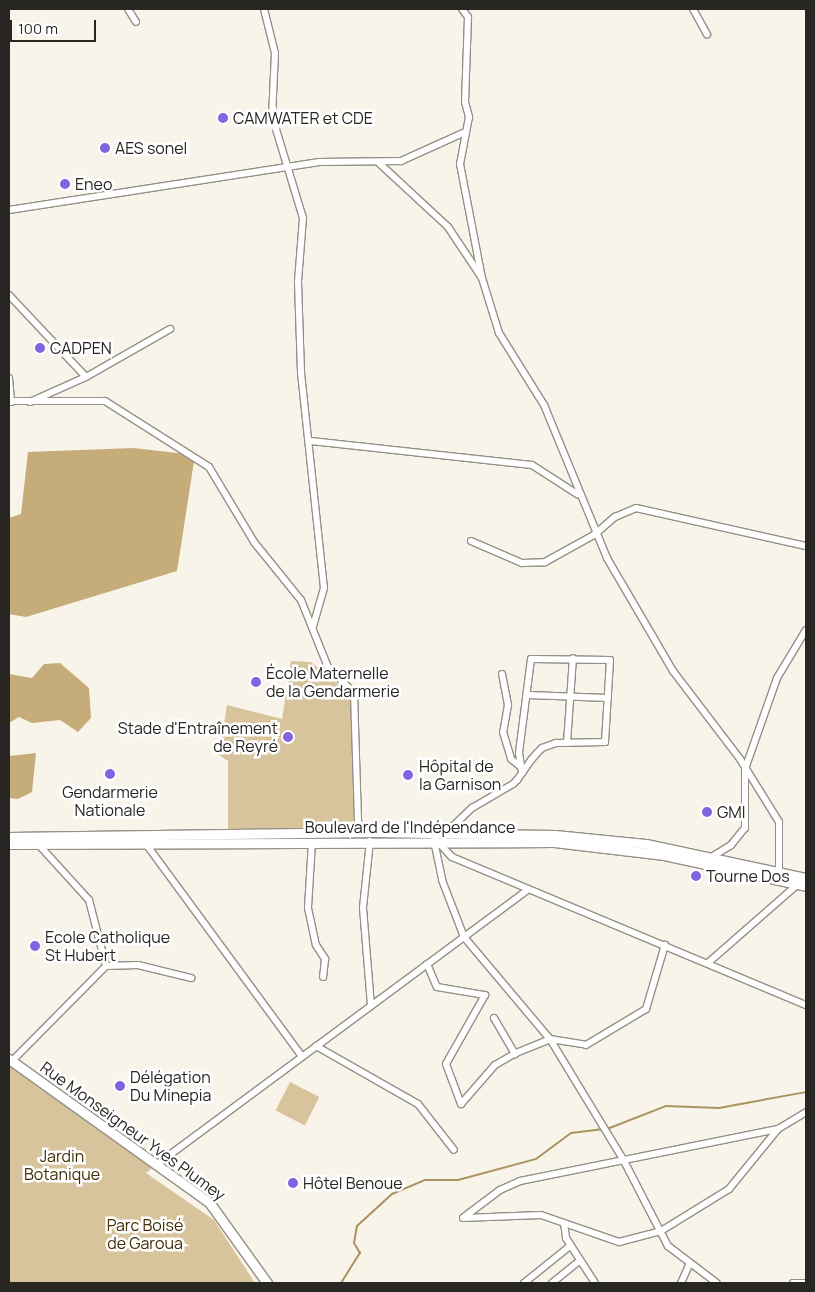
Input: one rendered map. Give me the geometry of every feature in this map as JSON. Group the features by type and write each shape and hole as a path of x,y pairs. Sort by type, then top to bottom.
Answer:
{"main road":[{"name":"Boulevard de l'Indépendance","path":"9,837 363,832 556,835 713,856 806,878"},
{"name":"Boulevard de l'Indépendance","path":"9,844 370,841 554,842 655,854 802,885"},
{"name":"Rue Monseigneur Yves Plumey","path":"10,1060 156,1165 224,1217 267,1283"}],"street":[{"path":"128,9 136,22"},
{"path":"264,9 275,53 272,116 290,168 303,218 298,282 301,373 311,441 314,513 324,588 314,626"},
{"path":"462,9 468,17 465,102 469,117 463,134 460,164 482,278 503,343 537,391 594,535 673,671 745,769 779,822 779,871"},
{"path":"693,9 707,34"},
{"path":"9,210 323,162 379,163 408,158 463,134"},
{"path":"379,163 448,227 482,278"},
{"path":"9,295 86,377"},
{"path":"26,404 86,377 170,329"},
{"path":"9,378 10,402 26,404 105,401 197,456 213,473 254,542 301,600 314,626 328,667 357,701 358,821 363,832"},
{"path":"311,441 532,465 577,494"},
{"path":"471,541 530,565 544,562 594,535 614,517 636,508 806,546"},
{"path":"713,856 731,845 745,828 745,769 777,678 806,630"},
{"path":"447,832 472,808 513,784 522,773 542,748 567,743 605,742 610,660 533,657 520,766 522,773"},
{"path":"567,743 573,658"},
{"path":"502,674 508,705 503,732 511,758 520,766"},
{"path":"528,696 608,698"},
{"path":"370,841 363,908 371,1006"},
{"path":"435,841 452,857 527,890 709,962 806,1005"},
{"path":"435,841 442,880 464,937 550,1039 623,1159 668,1246 717,1283"},
{"path":"312,842 308,908 316,945 325,959 322,977"},
{"path":"38,844 89,900 106,966"},
{"path":"146,844 300,1055"},
{"path":"709,962 802,885"},
{"path":"156,1165 300,1055 316,1046 527,890"},
{"path":"427,964 437,987 485,995 446,1064 458,1103 464,1103 495,1065 515,1054 550,1039 586,1045 646,1009 665,945"},
{"path":"10,1060 106,966 138,965 191,978"},
{"path":"494,1018 515,1054"},
{"path":"316,1046 418,1104 454,1150"},
{"path":"778,1129 520,1181 500,1190 464,1218 542,1215 619,1242 661,1231 729,1189 778,1129 806,1112"},
{"path":"564,1223 570,1246 578,1262 595,1283"},
{"path":"524,1283 570,1246"},
{"path":"552,1283 578,1262"},
{"path":"681,1283 690,1263"},
{"path":"792,1283 806,1283"}],"green space":[{"name":"Stade d'Entraînement de Reyré","path":"291,661 311,662 353,696 354,827 228,829 228,761 219,755 227,705 282,719"},
{"path":"9,1065 156,1165 146,1173 214,1220 255,1283 9,1283"},
{"path":"290,1082 319,1097 305,1125 275,1111"}],"shaded area":[{"path":"133,448 195,455 177,571 26,617 9,614 9,518 21,514 28,452"},
{"path":"60,663 89,688 91,718 78,732 60,720 32,723 19,717 9,723 9,674 32,678 44,664"},
{"path":"36,753 32,792 18,799 9,798 9,756"}],"waterway":[{"path":"607,1129 666,1106 719,1108 806,1092"},
{"path":"341,1283 360,1253 354,1243 357,1226 392,1194 425,1180 458,1180 536,1159 571,1133 602,1129"}],"place":[{"name":"CAMWATER et CDE","path":"223,118"},
{"name":"AES sonel","path":"105,148"},
{"name":"Eneo","path":"65,184"},
{"name":"CADPEN","path":"40,348"},
{"name":"École Maternelle de la Gendarmerie","path":"256,682"},
{"name":"Stade d'Entraînement de Reyré","path":"288,737"},
{"name":"Gendarmerie Nationale","path":"110,774"},
{"name":"Hôpital de la Garnison","path":"408,775"},
{"name":"GMI","path":"707,812"},
{"name":"Tourne Dos","path":"696,876"},
{"name":"Ecole Catholique St Hubert","path":"35,946"},
{"name":"Délégation Du Minepia","path":"120,1086"},
{"name":"Hôtel Benoue","path":"293,1183"}],"park label":[{"name":"Jardin Botanique","path":"62,1165"},
{"name":"Parc Boisé de Garoua","path":"145,1234"}]}
